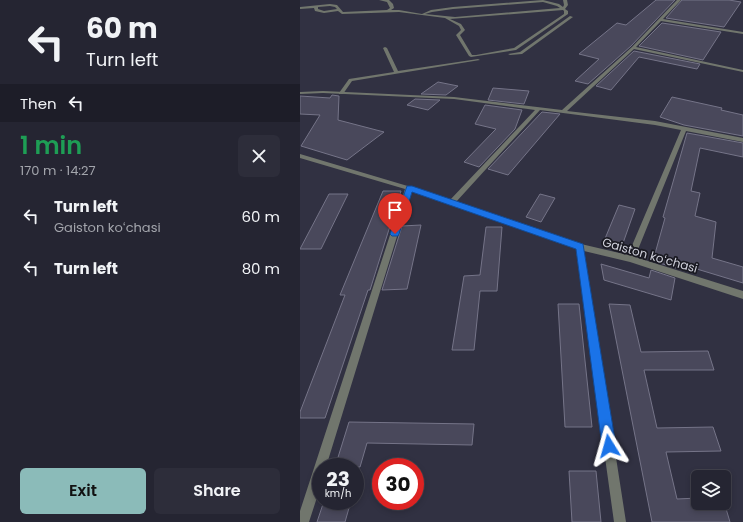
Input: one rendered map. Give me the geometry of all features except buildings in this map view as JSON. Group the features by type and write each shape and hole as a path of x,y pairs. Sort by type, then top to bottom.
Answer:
{"street":[{"path":"323,6 324,0"},
{"path":"381,0 391,4 392,8 388,11"},
{"path":"300,8 336,6 342,13 350,14 406,11 446,18 460,24 463,30 458,35 471,56 476,56 515,50 566,14 564,9 566,5 565,0"},
{"path":"671,0 677,1"},
{"path":"423,14 431,11 515,1 552,2 564,9"},
{"path":"564,111 633,48 661,20 677,1"},
{"path":"316,6 316,10 319,11 338,10"},
{"path":"446,18 564,9"},
{"path":"341,93 351,80 521,53 572,17"},
{"path":"661,20 743,33"},
{"path":"385,48 397,73"},
{"path":"633,48 743,71"},
{"path":"300,93 341,93 454,98 655,123 743,140"},
{"path":"452,203 539,108"},
{"path":"630,259 684,129"},
{"name":"Gaiston koʻchasi","path":"300,156 409,188 580,247 630,259 743,295"},
{"path":"303,522 409,188"},
{"path":"580,247 620,522"}],"route":[{"path":"395,234 409,188 580,247 609,446"}]}
